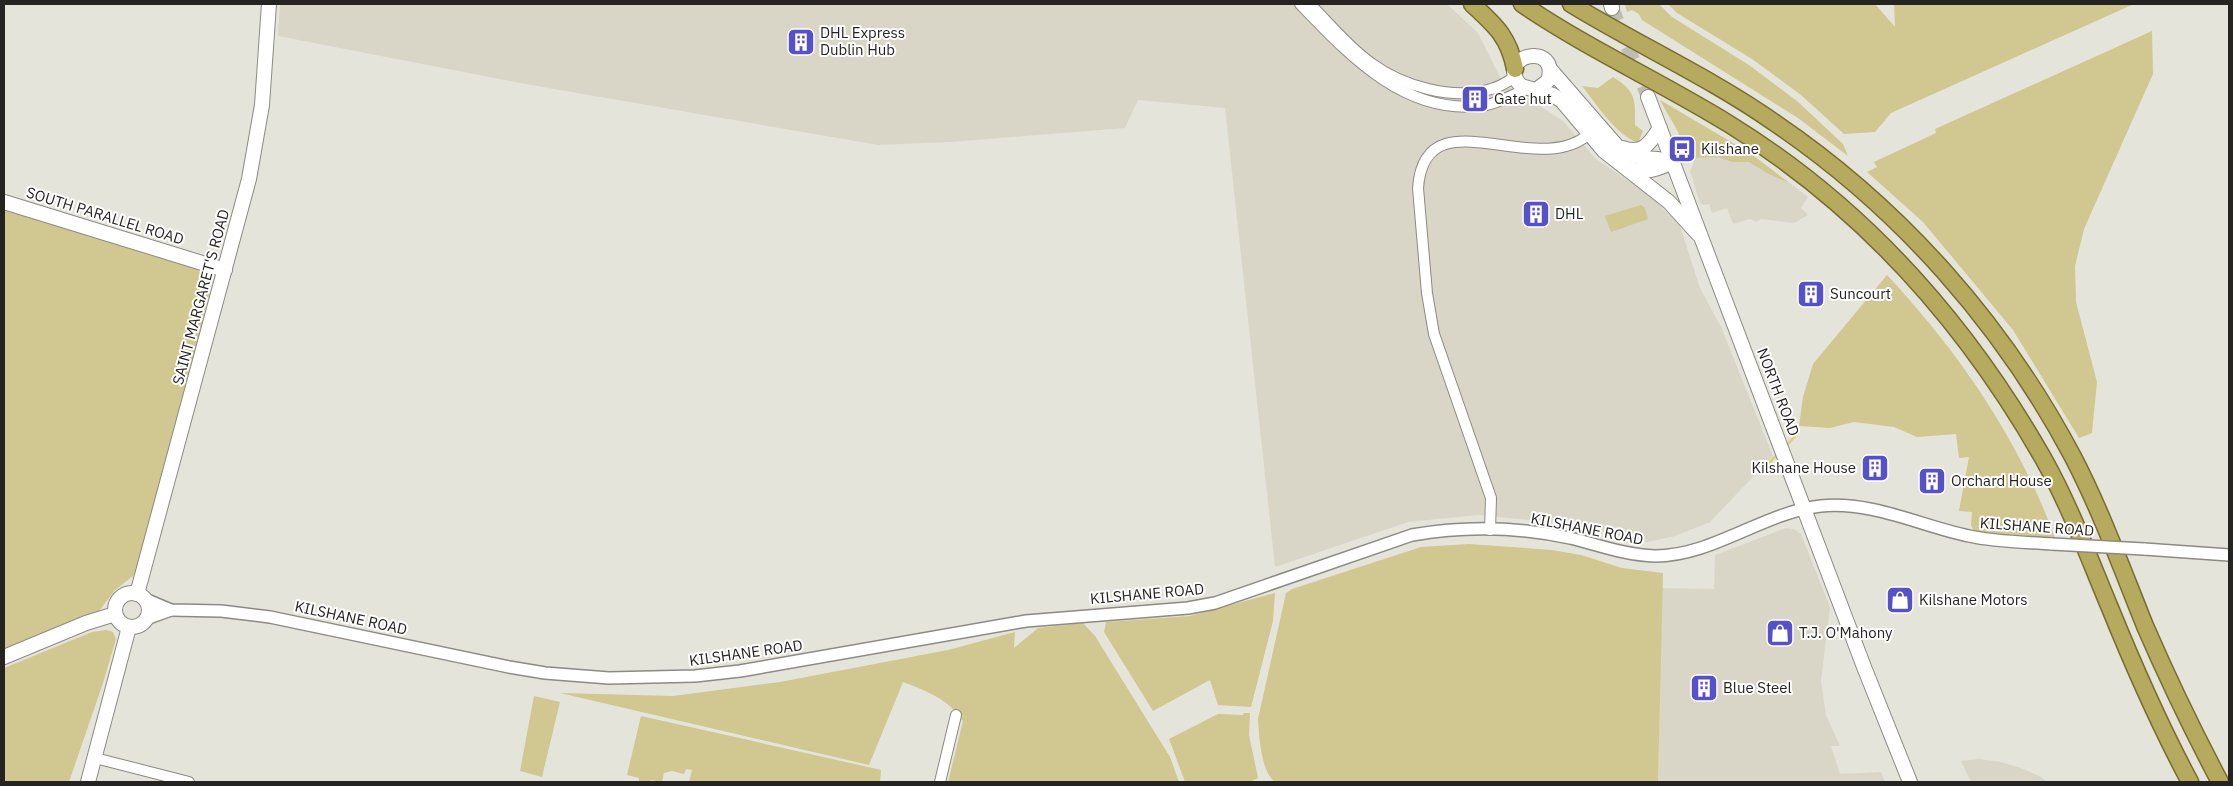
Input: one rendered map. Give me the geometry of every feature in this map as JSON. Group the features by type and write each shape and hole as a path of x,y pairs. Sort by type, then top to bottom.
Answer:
{"highway":[{"path":"1472,4 1506,38 1515,73"},
{"path":"1522,4 1582,42 1729,124 1775,155 1870,233 1932,299 1968,341 2000,387 2044,460 2076,525 2137,672 2190,782"},
{"path":"1571,4 1728,92 1817,153 1903,228 1986,320 2020,366 2074,459 2106,529 2182,709 2220,782"}],"main road":[{"name":"SAINT MARGARET'S ROAD","path":"141,596 249,179 260,114 269,4"},
{"path":"1673,162 1662,158 1640,159 1631,157 1615,145 1550,69 1544,59 1532,55 1521,59 1515,73 1517,82 1531,90 1562,101 1589,134 1615,161 1669,202 1702,238"},
{"path":"1531,90 1548,81 1550,69"},
{"name":"NORTH ROAD","path":"1648,97 1806,509 1864,667 1910,782"},
{"path":"1615,145 1628,150 1638,150 1647,147 1660,128"},
{"path":"1627,169 1656,170 1673,162"},
{"name":"SOUTH PARALLEL ROAD","path":"4,202 225,270"},
{"path":"122,596 141,596 149,608 146,618 139,625 129,627 120,622 115,614 115,604 122,596"},
{"path":"4,657 86,623 115,614"},
{"path":"88,782 129,627"}],"street":[{"path":"1300,4 1347,53 1390,85 1416,97 1444,104 1473,106 1497,102 1531,90"},
{"path":"1310,4 1370,63 1396,78 1421,88 1446,92 1478,92 1499,86 1515,73"},
{"path":"1490,530 1491,498 1434,334 1429,312 1418,188 1419,173 1434,151 1447,142 1470,140 1541,150 1557,148 1577,142 1589,134"},
{"name":"KILSHANE ROAD","path":"146,618 171,610 221,611 270,617 545,673 609,678 695,676 740,671 1026,621 1188,608 1215,603 1412,535 1443,530 1490,530 1546,534 1620,553 1658,556 1698,548 1806,509 1821,506 1860,508 1971,537 2052,544 2229,554"},
{"name":"KILSHANE ROAD","path":"141,596 171,610"},
{"path":"940,782 956,715"},
{"path":"95,758 189,782"}],"shaded area":[{"path":"280,4 1447,4 1478,33 1503,83 1562,120 1596,159 1651,196 1680,226 1700,288 1721,327 1773,456 1710,522 1675,536 1648,542 1570,524 1478,515 1408,522 1275,567 1225,108 1138,100 1125,128 951,142 878,145 531,85 278,36"},
{"path":"1625,4 1659,4 1672,17 1749,65 1797,101 1843,144 1848,156 1798,118 1642,20 1639,14 1632,10 1627,12"},
{"path":"1668,4 1875,4 1895,27 1894,4 2134,4 1891,113 1875,132 1844,134 1801,95 1752,59 1677,13"},
{"path":"2152,31 2153,74 2084,229 2075,266 2076,302 2097,382 2092,433 2079,438 2013,330 1923,222 1867,172 1877,167 1874,162 1936,133 1935,129"},
{"path":"1613,77 1627,87 1633,97 1635,125 1643,131 1638,143 1629,139 1614,126 1582,86 1598,88"},
{"path":"1660,100 1750,153 1789,183 1749,162 1732,162 1718,157 1690,158"},
{"path":"1750,153 1808,197 1801,208 1808,215 1794,223 1761,219 1756,222 1750,219 1733,224 1727,208 1712,213 1709,204 1703,205 1700,203 1690,171 1693,165 1693,155"},
{"path":"1641,205 1645,208 1648,219 1611,232 1605,216"},
{"path":"4,207 154,252 197,269 206,279 210,292 141,562 133,576 115,590 96,615 4,652"},
{"path":"1887,275 1938,334 1984,398 2024,466 2055,538 1974,531 1971,525 1972,512 1959,511 1969,457 1959,458 1956,434 1917,437 1894,427 1854,422 1830,428 1799,426 1803,397 1813,364"},
{"path":"1786,528 1794,529 1801,534 1830,607 1821,681 1826,715 1840,746 1831,746 1840,774 1881,772 1885,782 1658,782 1662,588 1714,589 1715,555"},
{"path":"1469,544 1552,550 1581,555 1622,568 1663,573 1658,782 1275,782 1270,777 1264,762 1258,719 1286,593 1292,589 1421,547"},
{"path":"1275,593 1273,621 1251,707 1218,705 1210,680 1153,711 1104,632 1106,622 1190,616"},
{"path":"1083,623 1095,636 1170,757 1179,782 948,782 963,721 944,701 903,682 869,765 560,693 673,696 780,682 948,650 1015,632 1014,648 1038,628"},
{"path":"106,630 113,632 116,639 69,782 4,782 4,668 92,632"},
{"path":"534,696 560,702 542,777 520,771"},
{"path":"1244,713 1250,713 1249,735 1258,778 1250,782 1185,782 1169,739 1218,714 1243,715"},
{"path":"641,716 881,770 880,782 689,782 692,770 686,769 684,774 672,771 664,773 662,782 651,780 650,782 639,782 639,778 627,775"},
{"path":"1979,759 2001,762 2021,768 2041,777 2047,782 1971,782 1961,761"}],"waterway":[{"path":"1786,446 1798,433"},
{"path":"1766,466 1778,454"}],"tunnel":[{"path":"1612,8 1648,97"}],"place":[{"name":"DHL Express Dublin Hub","path":"801,42"},
{"name":"Gate hut","path":"1475,99"},
{"name":"Kilshane","path":"1682,149"},
{"name":"DHL","path":"1536,214"},
{"name":"Suncourt","path":"1811,294"},
{"name":"Kilshane House","path":"1875,468"},
{"name":"Orchard House","path":"1932,481"},
{"name":"Kilshane Motors","path":"1900,600"},
{"name":"T.J. O'Mahony","path":"1780,633"},
{"name":"Blue Steel","path":"1704,688"}]}
